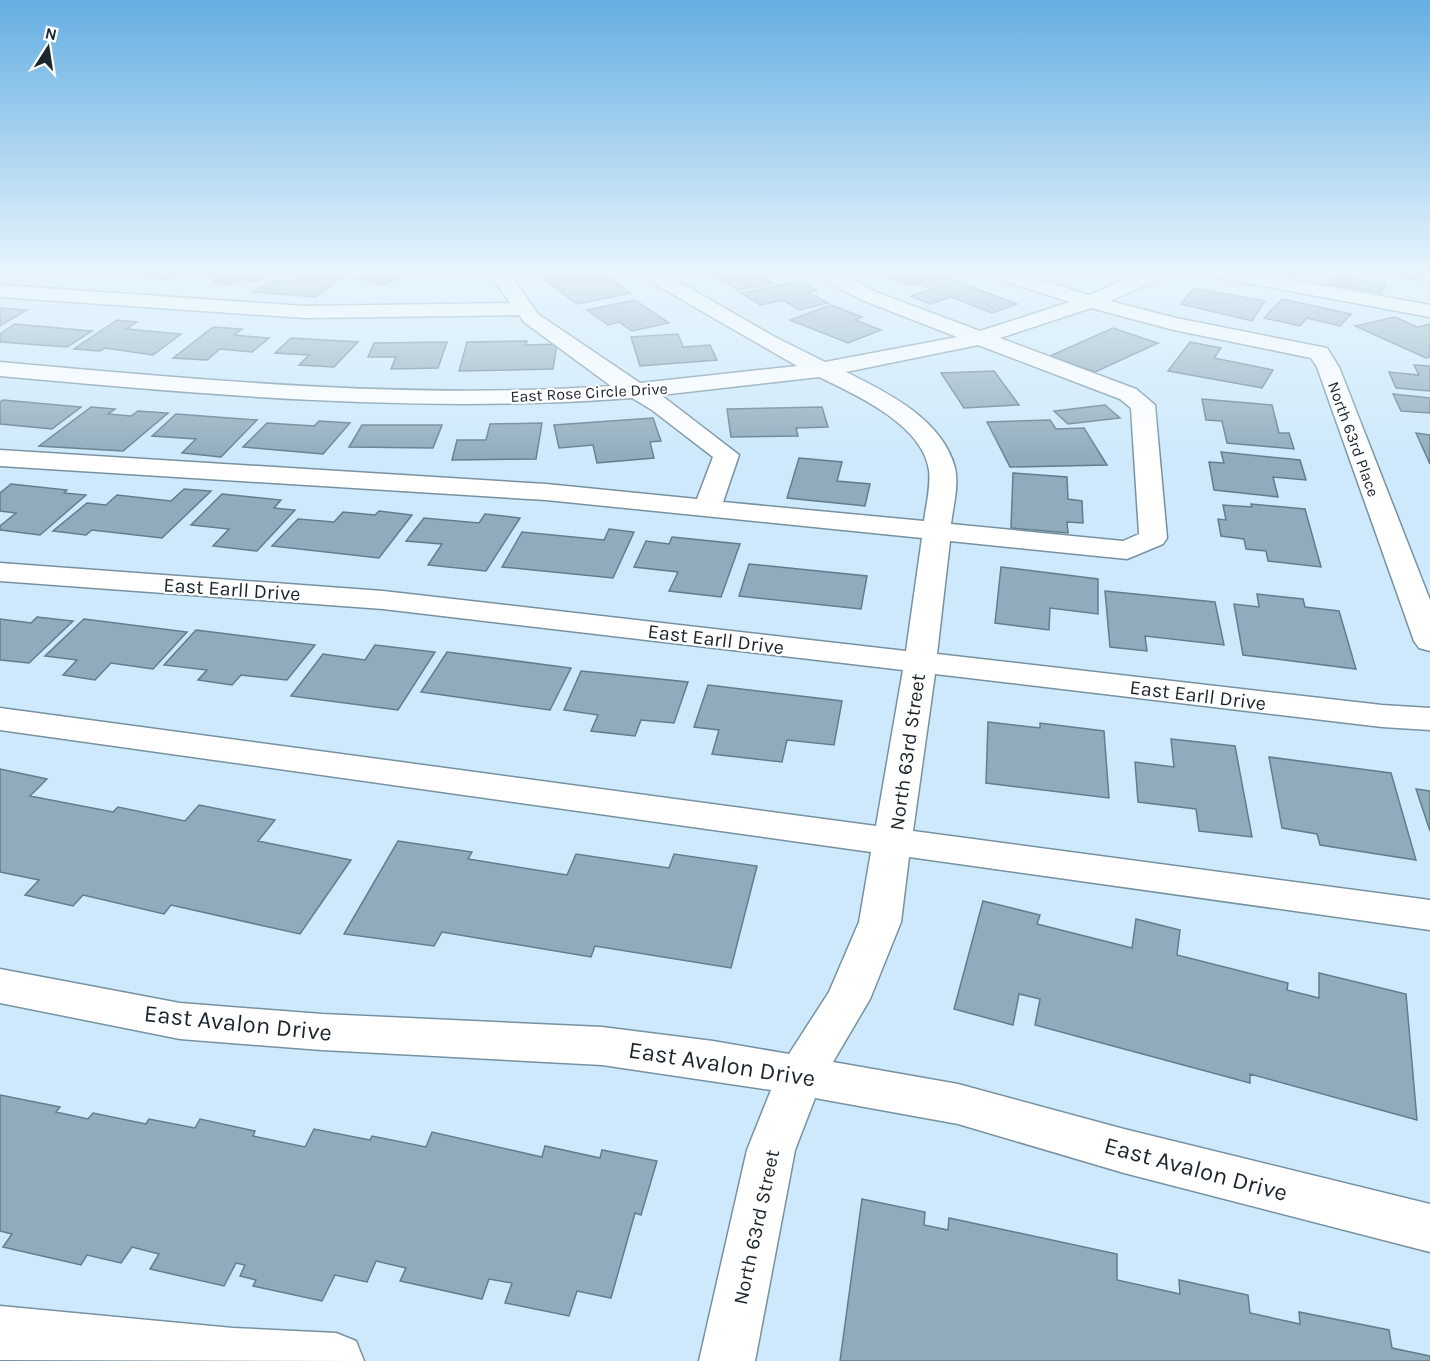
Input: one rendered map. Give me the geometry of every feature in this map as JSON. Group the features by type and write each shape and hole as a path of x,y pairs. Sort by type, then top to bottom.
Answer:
{"street":[{"path":"554,335 634,390 660,405 726,455 708,507"},
{"name":"North 63rd Street","path":"728,1361 771,1150 800,1076 848,999 880,921 895,841 920,663 937,531 941,466 932,446 913,424 890,407 857,386 783,351 755,335"},
{"path":"0,458 546,492 1127,550 1153,538 1143,405 1128,393 972,335"},
{"name":"East Rose Circle Drive","path":"0,369 213,388 398,398 510,397 692,387 871,363 992,335"},
{"name":"North 63rd Place","path":"1226,335 1318,353 1328,367 1430,641"},
{"name":"East Earll Drive","path":"0,572 383,600 1382,716 1430,719"},
{"path":"0,719 1430,915"},
{"name":"East Avalon Drive","path":"0,986 180,1021 322,1032 602,1046 713,1060 958,1104 1124,1151 1430,1228"},
{"path":"0,1333 233,1356 336,1361"}],"building":[{"path":"0,335 87,335 67,347 0,342"},
{"path":"95,335 180,335 153,355 105,348 100,351 74,349"},
{"path":"203,335 269,338 252,352 220,349 207,360 173,358"},
{"path":"678,335 683,347 710,345 717,360 640,366 631,337"},
{"path":"827,335 870,335 848,343"},
{"path":"1098,335 1133,335 1158,343 1095,372 1050,356"},
{"path":"1374,335 1430,335 1430,357 1426,358"},
{"path":"291,338 358,342 334,367 299,365 309,355 275,353"},
{"path":"527,341 526,345 557,344 553,369 459,371 467,342"},
{"path":"447,342 438,368 391,369 396,357 368,357 374,343"},
{"path":"1190,342 1221,348 1214,358 1273,370 1262,388 1168,371"},
{"path":"1414,365 1430,366 1430,391 1396,388 1389,372 1419,375"},
{"path":"994,371 1019,405 964,408 941,373"},
{"path":"1393,394 1430,398 1430,413 1401,411"},
{"path":"1202,399 1272,405 1279,433 1289,433 1294,449 1227,443 1222,421 1206,420"},
{"path":"3,400 81,407 52,429 0,424 0,402"},
{"path":"1105,405 1120,418 1068,424 1054,411"},
{"path":"91,407 115,409 108,414 131,416 138,411 168,413 123,451 39,446"},
{"path":"822,407 828,427 796,428 798,436 731,437 727,409"},
{"path":"176,414 257,420 221,457 182,453 196,439 152,436"},
{"path":"653,418 661,441 650,442 654,458 597,463 593,445 559,448 554,425"},
{"path":"1050,420 1056,429 1084,428 1107,465 1010,467 987,422"},
{"path":"319,421 350,423 323,454 243,447 267,423 314,426"},
{"path":"542,423 536,459 452,460 457,440 486,440 490,424"},
{"path":"362,425 442,425 433,448 349,447"},
{"path":"1416,433 1430,435 1430,464"},
{"path":"1221,452 1300,460 1306,480 1273,477 1278,497 1214,490 1209,462 1224,463"},
{"path":"799,458 842,462 837,481 870,484 865,506 787,498"},
{"path":"1013,473 1067,477 1068,499 1082,501 1083,523 1067,522 1068,533 1011,528"},
{"path":"11,484 67,490 64,493 86,495 40,535 0,530 0,526 16,513 0,511 0,493"},
{"path":"184,489 211,491 162,538 92,530 86,535 53,531 87,503 106,505 117,495 171,501"},
{"path":"222,494 281,500 274,508 295,510 257,551 213,546 229,529 191,525"},
{"path":"1251,504 1305,509 1321,567 1268,561 1266,551 1246,549 1244,539 1221,536 1218,519 1226,520 1223,505 1252,507"},
{"path":"379,511 412,515 379,558 272,546 298,519 334,522 343,512 375,515"},
{"path":"485,514 520,518 486,571 428,565 442,544 406,541 424,518 479,523"},
{"path":"609,529 634,532 613,578 502,567 522,532 604,540"},
{"path":"672,537 740,544 721,597 669,591 678,572 634,567 646,541 669,544"},
{"path":"749,564 867,576 861,609 739,596"},
{"path":"1001,567 1098,579 1098,614 1050,608 1049,630 995,623"},
{"path":"1105,591 1215,602 1224,645 1145,636 1147,651 1110,647"},
{"path":"1257,594 1303,599 1305,607 1339,611 1356,669 1243,655 1234,604 1259,607"},
{"path":"37,617 73,621 29,663 0,660 0,619 31,623"},
{"path":"84,619 187,632 153,669 111,663 95,680 63,675 77,660 45,656"},
{"path":"196,630 315,645 287,680 241,675 232,685 198,680 207,670 164,665"},
{"path":"375,645 435,652 398,710 291,696 323,654 365,660"},
{"path":"447,652 571,668 550,710 421,692"},
{"path":"581,671 688,682 674,723 641,720 635,736 591,731 598,715 564,710"},
{"path":"708,685 842,701 834,745 787,740 782,762 712,754 719,730 694,727"},
{"path":"988,722 1040,728 1040,723 1104,731 1109,798 986,783"},
{"path":"1171,739 1235,746 1252,837 1199,831 1196,809 1138,802 1135,762 1174,767"},
{"path":"1269,757 1391,773 1416,860 1320,845 1317,834 1282,828"},
{"path":"0,769 47,779 30,796 113,812 118,807 185,821 199,805 275,820 258,841 351,860 300,934 171,905 164,914 83,895 73,906 25,895 39,880 0,872"},
{"path":"1416,789 1430,791 1430,831"},
{"path":"398,841 472,852 468,859 567,875 576,854 669,868 674,854 757,866 731,968 595,946 591,957 442,932 434,946 344,934"},
{"path":"983,901 1040,915 1037,924 1132,948 1136,919 1180,930 1177,955 1288,983 1287,990 1319,998 1319,973 1406,994 1417,1120 1250,1074 1250,1083 1035,1025 1040,999 1019,994 1013,1025 954,1009"},
{"path":"0,1095 60,1107 56,1112 88,1119 93,1113 146,1124 149,1119 195,1128 200,1119 255,1131 253,1136 305,1147 314,1129 370,1140 372,1136 426,1147 432,1132 542,1157 545,1146 600,1158 602,1150 657,1161 641,1215 635,1213 611,1298 577,1291 569,1316 505,1303 512,1283 489,1279 482,1299 400,1281 406,1268 376,1261 367,1282 335,1275 322,1301 253,1286 256,1280 240,1276 245,1265 236,1263 224,1286 150,1269 159,1254 132,1247 121,1263 87,1255 81,1265 3,1247 12,1234 0,1231"},
{"path":"862,1199 925,1212 924,1225 948,1230 949,1218 1117,1254 1117,1280 1180,1294 1179,1280 1248,1295 1250,1313 1300,1324 1299,1312 1389,1330 1392,1348 1430,1356 1430,1361 840,1361"}]}
